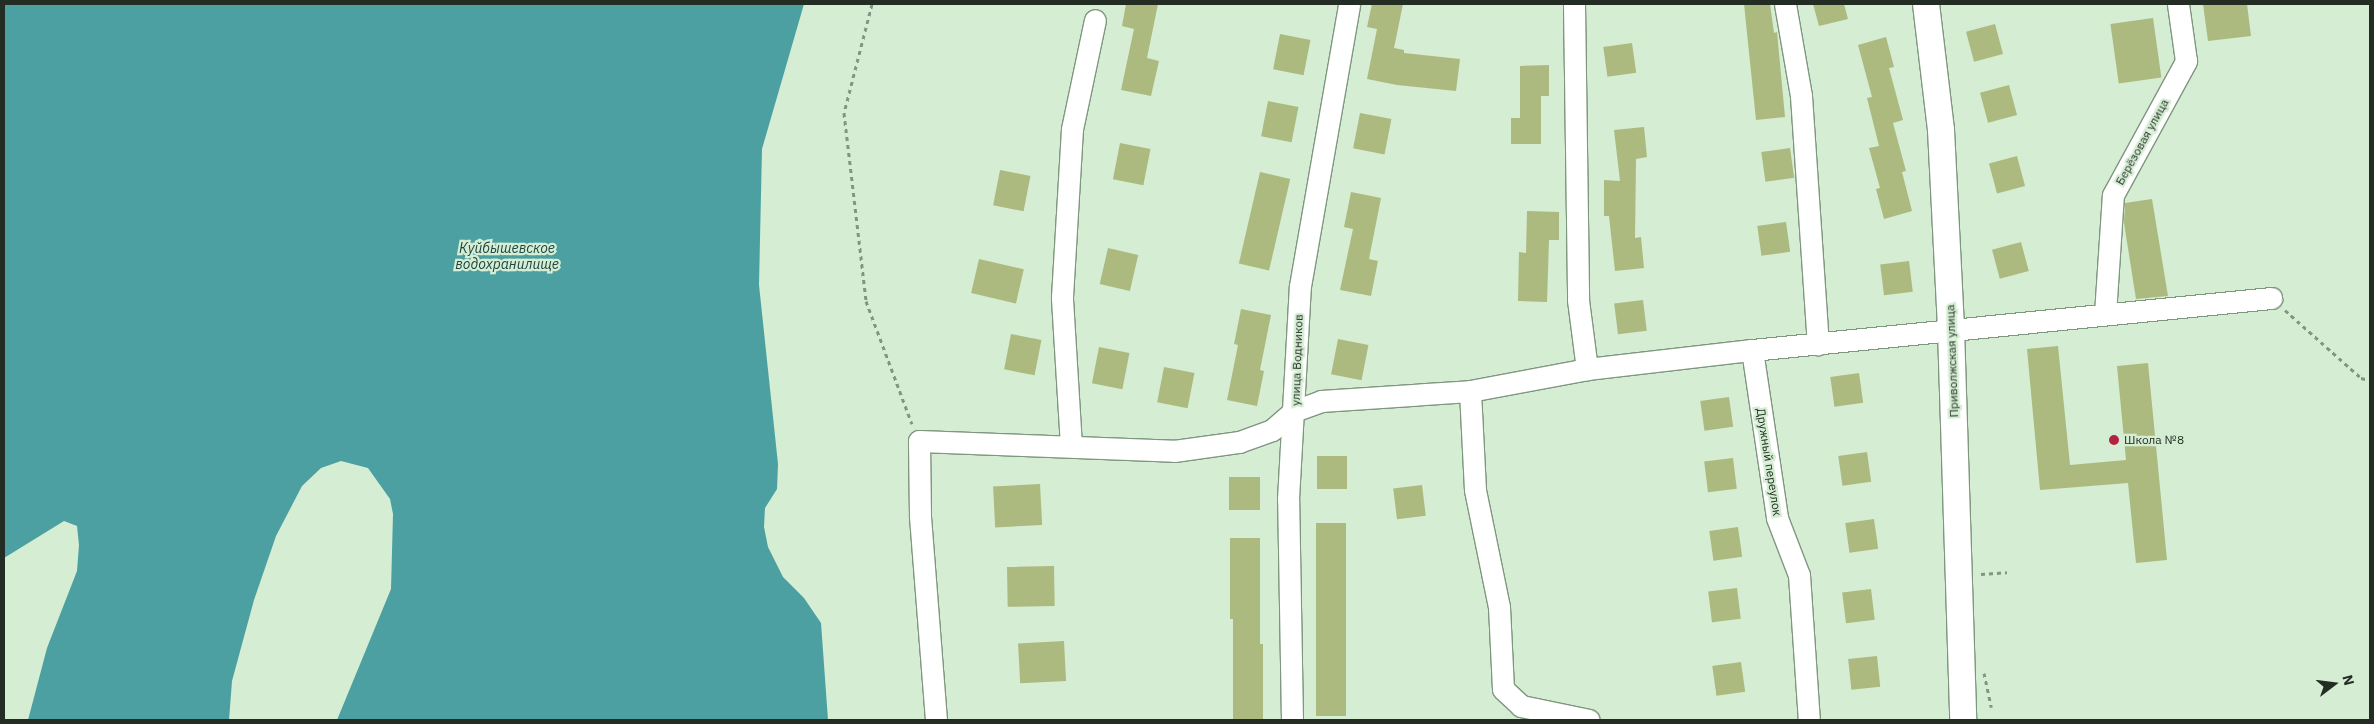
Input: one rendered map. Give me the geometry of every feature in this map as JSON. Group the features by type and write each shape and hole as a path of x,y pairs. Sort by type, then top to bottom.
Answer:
{"main road":[{"name":"Приволжская улица","path":"1926,4 1941,130 1951,329 1963,720"}],"street":[{"name":"улица Водников","path":"1292,720 1288,499 1300,286 1349,4"},
{"path":"1574,4 1578,300 1587,369"},
{"path":"1785,4 1801,96 1818,344"},
{"name":"Берёзовая улица","path":"2105,314 2113,194 2186,61 2178,4"},
{"path":"1071,446 1063,287 1072,129 1095,20"},
{"path":"936,720 920,515 918,441 1174,451 1239,442 1272,430 1294,411 1321,401 1470,391 1587,369 1951,329 2271,298"},
{"name":"Дружный переулок","path":"1752,350 1777,518 1798,576 1809,720"},
{"path":"1470,391 1476,490 1499,607 1503,689 1521,706 1589,720"}],"path":[{"path":"872,4 844,113 866,301 918,441"},
{"path":"2271,298 2361,378 2370,380"}],"water":[{"name":"Куйбышевское водохранилище","path":"4,4 804,4 762,149 759,285 778,464 777,489 765,508 764,527 768,547 783,577 804,598 821,623 828,720 337,720 391,589 393,514 390,499 368,468 341,461 321,468 302,486 276,536 254,600 232,681 229,720 28,720 47,648 77,571 79,545 77,526 64,521 4,558"}],"building":[{"path":"1126,4 1158,4 1147,58 1159,61 1151,96 1121,90 1134,29 1122,26"},
{"path":"1372,4 1403,4 1394,48 1404,50 1404,53 1460,59 1456,91 1397,85 1367,79 1377,29 1367,27"},
{"path":"1744,4 1770,4 1774,33 1777,32 1785,117 1756,120"},
{"path":"1813,4 1844,4 1848,19 1819,26"},
{"path":"2203,4 2247,4 2251,36 2208,41"},
{"path":"2153,18 2161,77 2119,83 2110,24"},
{"path":"1995,24 2003,54 1974,62 1966,32"},
{"path":"1280,34 1310,40 1304,75 1273,69"},
{"path":"1886,37 1894,67 1889,68 1903,120 1893,123 1906,171 1902,172 1912,211 1884,219 1876,189 1880,188 1869,148 1879,146 1867,98 1872,97 1858,45"},
{"path":"1632,43 1636,73 1607,77 1603,47"},
{"path":"1549,65 1549,96 1541,96 1541,144 1511,144 1511,118 1520,118 1520,66"},
{"path":"2009,85 2017,115 1988,123 1980,93"},
{"path":"1268,101 1298,107 1292,142 1261,136"},
{"path":"1360,113 1391,119 1385,154 1353,148"},
{"path":"1644,127 1647,157 1636,159 1635,238 1641,237 1644,268 1615,271 1609,216 1604,216 1604,180 1620,181 1614,130"},
{"path":"1120,143 1150,149 1143,185 1113,179"},
{"path":"1790,148 1794,178 1765,182 1761,152"},
{"path":"2017,156 2025,186 1997,193 1989,164"},
{"path":"1000,170 1030,176 1024,211 993,205"},
{"path":"1260,172 1290,179 1269,271 1239,264"},
{"path":"1351,192 1381,198 1369,259 1378,261 1371,296 1340,290 1353,229 1344,227"},
{"path":"2152,199 2168,296 2136,299 2124,223 2125,203"},
{"path":"1527,211 1559,212 1559,240 1549,240 1547,302 1518,301 1519,252 1526,253"},
{"path":"1786,222 1790,252 1761,256 1757,226"},
{"path":"2021,242 2029,271 2000,279 1992,250"},
{"path":"1108,248 1138,255 1130,291 1100,284"},
{"path":"979,259 1024,269 1016,303 971,293"},
{"path":"1909,261 1913,292 1884,295 1880,265"},
{"path":"1643,300 1647,331 1618,334 1614,304"},
{"path":"1241,309 1271,315 1260,370 1264,371 1257,406 1227,400 1238,345 1234,344"},
{"path":"1011,334 1041,340 1035,375 1004,369"},
{"path":"1338,339 1368,345 1362,380 1331,374"},
{"path":"2058,346 2070,465 2126,460 2117,366 2148,363 2167,560 2136,563 2128,483 2040,490 2027,349"},
{"path":"1099,347 1129,353 1122,389 1092,383"},
{"path":"1164,367 1194,373 1188,408 1157,402"},
{"path":"1859,373 1863,403 1834,407 1830,377"},
{"path":"1729,397 1733,427 1704,431 1700,401"},
{"path":"1867,452 1871,482 1842,486 1838,456"},
{"path":"1317,456 1347,456 1347,489 1317,489"},
{"path":"1733,458 1737,489 1708,492 1704,462"},
{"path":"1229,477 1260,477 1260,510 1229,510"},
{"path":"1040,484 1042,525 995,527 993,486"},
{"path":"1422,485 1426,516 1397,519 1393,489"},
{"path":"1874,519 1878,549 1849,553 1845,523"},
{"path":"1316,523 1346,523 1346,716 1316,716"},
{"path":"1738,527 1742,557 1713,561 1709,531"},
{"path":"1230,538 1260,538 1260,644 1263,644 1263,720 1233,720 1233,619 1230,619"},
{"path":"1054,566 1055,606 1008,607 1007,567"},
{"path":"1737,588 1741,619 1712,622 1708,592"},
{"path":"1871,589 1875,620 1846,623 1842,593"},
{"path":"1064,641 1066,681 1020,683 1018,643"},
{"path":"1877,656 1880,687 1851,690 1848,659"},
{"path":"1741,662 1745,692 1716,696 1712,666"}],"place":[{"name":"Школа №8","path":"2114,440"}]}
